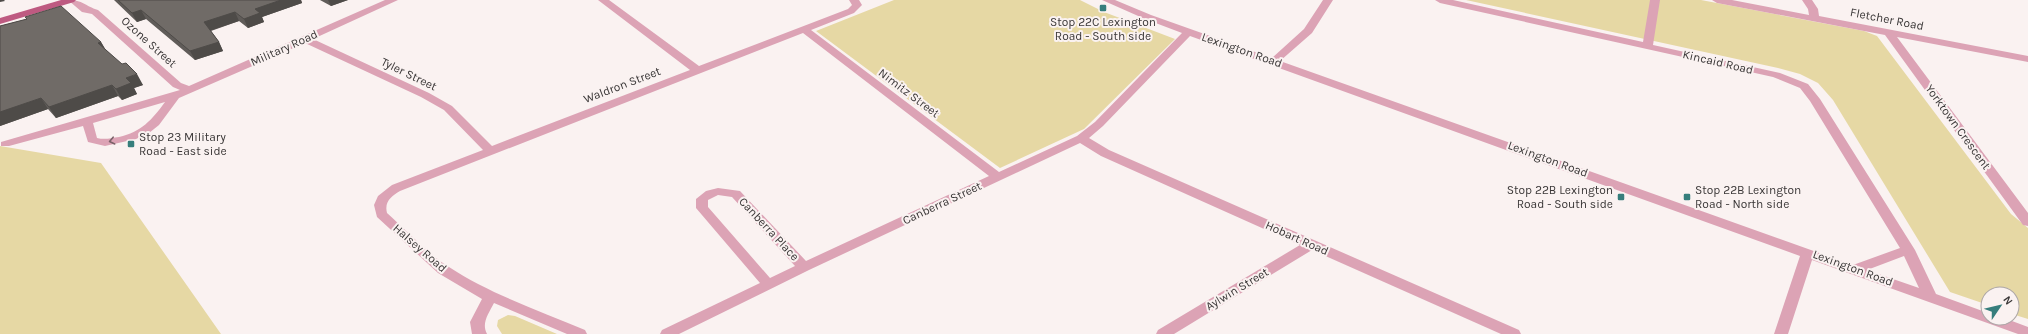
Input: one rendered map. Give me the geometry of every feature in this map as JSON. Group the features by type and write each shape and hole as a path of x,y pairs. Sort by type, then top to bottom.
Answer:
{"main road":[{"path":"0,21 72,0"}],"street":[{"name":"Ozone Street","path":"72,0 85,10 96,12 177,85 189,90"},
{"name":"Military Road","path":"5,144 175,96 393,0"},
{"path":"603,0 697,70"},
{"name":"Lexington Road","path":"1107,0 1189,31 1980,315"},
{"path":"1274,61 1308,31 1328,0"},
{"name":"Kincaid Road","path":"1440,0 1776,75 1804,86 1815,99 1908,250 1930,297"},
{"path":"1648,46 1655,0"},
{"name":"Fletcher Road","path":"1717,0 2028,59"},
{"path":"1807,0 1813,9 1815,19"},
{"name":"Waldron Street","path":"396,188 851,11 855,2"},
{"name":"Nimitz Street","path":"804,30 998,177"},
{"name":"Canberra Street","path":"667,334 804,267 1081,138 1099,124 1189,31"},
{"name":"Yorktown Crescent","path":"1889,33 2028,222"},
{"name":"Tyler Street","path":"305,39 425,95 448,108 490,151"},
{"path":"86,121 92,140 105,143 132,137 156,123 175,96"},
{"name":"Hobart Road","path":"1081,138 1105,153 1514,334"},
{"name":"Halsey Road","path":"396,188 382,199 379,209 381,214 443,270 490,297 505,301 580,334"},
{"name":"Canberra Place","path":"769,285 702,208 702,199 712,192 724,190 736,194 804,267"},
{"name":"Aylwin Street","path":"1162,334 1311,244"},
{"path":"1855,269 1908,250"},
{"path":"1780,334 1808,252"},
{"path":"480,334 477,331 477,322 490,297"},
{"name":"Lexington Road","path":"2011,326 2028,332"}],"shaded area":[{"path":"894,0 1080,0 1104,12 1175,39 1084,129 1000,168 816,31"},
{"path":"1466,0 1701,0 1864,31 1877,36 2011,214 2028,228 2028,319 2020,316 2020,286 1980,286 1980,302 1950,292 1833,100 1818,83 1800,74"},
{"path":"0,146 101,163 221,334 0,334"},
{"path":"508,315 515,316 557,334 502,334 497,326 498,320"}],"building":[{"path":"118,0 281,0 255,9 260,13 244,19 235,12 204,22 219,42 190,51 141,10 132,13"},
{"path":"61,6 101,42 98,43 122,64 126,63 137,74 126,78 131,83 116,89 112,85 49,107 41,98 0,112 0,26 27,19 25,17"}],"place":[{"name":"Stop 22C Lexington Road - South side","path":"1103,8"},
{"name":"Stop 23 Military Road - East side","path":"131,144"},
{"name":"Stop 22B Lexington Road - South side","path":"1621,197"},
{"name":"Stop 22B Lexington Road - North side","path":"1687,197"}]}
